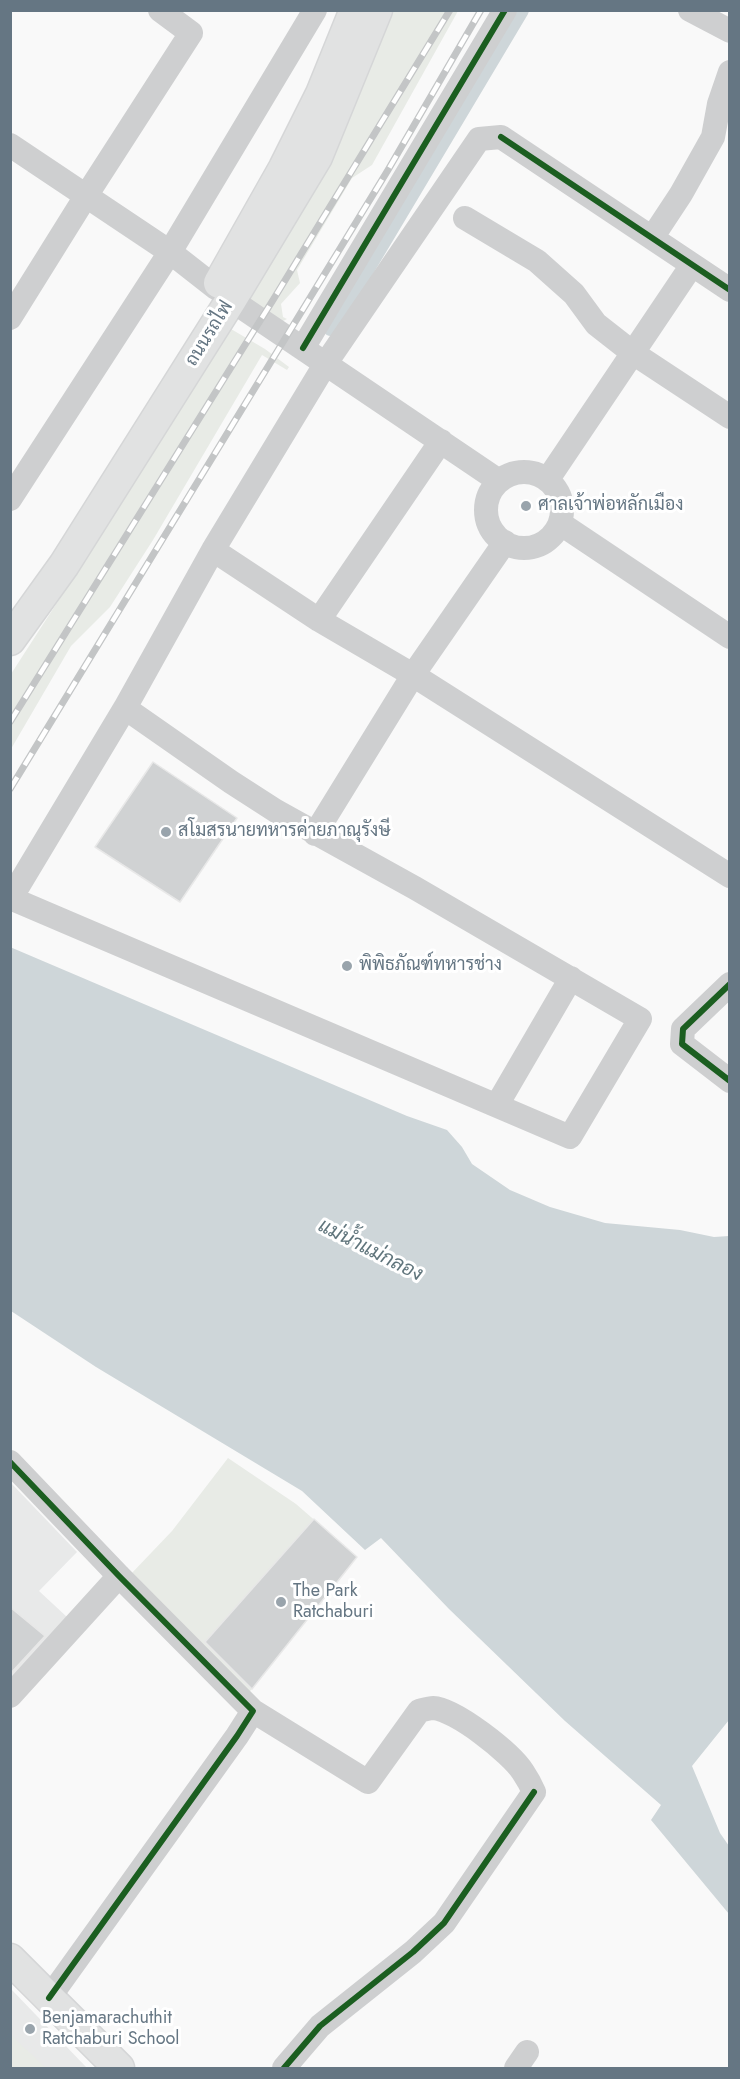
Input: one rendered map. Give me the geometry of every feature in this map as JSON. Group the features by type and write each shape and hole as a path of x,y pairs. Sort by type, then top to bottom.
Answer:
{"main road":[{"name":"ถนนรถไฟ","path":"10,627 40,572 317,157 346,91 356,12"},
{"name":"ถนนรถไฟ","path":"10,640 64,565 224,294"},
{"path":"10,1959 119,2068"}],"street":[{"path":"10,318 191,33 160,10"},
{"path":"10,499 170,252 315,10"},
{"path":"303,348 505,10"},
{"path":"690,10 729,31"},
{"path":"652,238 681,194 713,136 719,104 729,72"},
{"path":"124,708 231,782 315,834 415,888 640,1019 570,1137 11,898 124,708 213,550 326,363 479,139 501,137 729,289"},
{"path":"10,145 170,252 224,294 499,481"},
{"path":"465,218 537,261 574,294 596,324 633,353 729,417"},
{"path":"548,479 692,265"},
{"path":"319,620 441,441"},
{"path":"523,472 537,474 548,479 557,489 562,502 561,524 554,535 543,544 531,548 517,548 505,542 491,530 486,517 486,504 491,491 499,481 510,474 523,472"},
{"path":"561,524 729,638"},
{"path":"315,834 412,675 505,542"},
{"path":"213,550 319,620 412,675 729,876"},
{"path":"497,1105 571,978"},
{"path":"729,984 683,1029 682,1044 729,1081"},
{"path":"10,1462 253,1711 368,1782 419,1711 434,1708 451,1714 481,1733 509,1756 523,1771 534,1792 444,1923 413,1953 320,2026 284,2068"},
{"path":"10,1696 119,1576"},
{"path":"49,1998 253,1711"}],"shaded area":[{"path":"388,11 458,11 372,165 352,178 297,270 300,283 281,304 283,317 287,319 281,322 251,300 248,290"},
{"path":"231,329 265,349 289,367 287,370 262,355 153,540 110,607 71,646 11,749 11,674 82,564 220,337"},
{"path":"228,1458 296,1504 357,1557 247,1695 130,1575 172,1531"},
{"path":"11,1483 77,1552 39,1591 67,1617 11,1684"},
{"name":"Benjamarachuthit Ratchaburi School","path":"11,1989 87,2068 11,2068"},
{"path":"11,2035 46,2068 11,2068"}],"water":[{"name":"แม่น้ำแม่กลอง","path":"10,947 407,1116 447,1130 462,1147 472,1164 510,1190 550,1207 605,1223 680,1230 714,1237 729,1236 729,1720 692,1766 720,1833 729,1846 729,1914 651,1820 661,1805 565,1721 449,1609 381,1538 365,1550 302,1491 96,1367 11,1311"}],"building":[{"name":"สโมสรนายทหารค่ายภาณุรังษี","path":"153,762 237,818 180,902 95,847"},
{"name":"The Park Ratchaburi","path":"314,1519 357,1557 252,1689 205,1642"},
{"path":"10,1607 45,1636 10,1674"}],"waterway":[{"path":"331,327 520,10"}],"railway":[{"path":"10,722 273,300 450,10"},
{"path":"10,789 388,170 481,10"}],"cycle path":[{"path":"303,348 505,10"},
{"path":"501,137 730,290"},
{"path":"730,984 683,1029 682,1044 730,1081"},
{"path":"10,1462 253,1711 49,1998"},
{"path":"284,2068 320,2026 413,1952 444,1923 534,1792"}],"place":[{"name":"ศาลเจ้าพ่อหลักเมือง","path":"526,506"},
{"name":"สโมสรนายทหารค่ายภาณุรังษี","path":"166,832"},
{"name":"พิพิธภัณฑ์ทหารช่าง","path":"347,966"},
{"name":"The Park Ratchaburi","path":"281,1602"},
{"name":"Benjamarachuthit Ratchaburi School","path":"30,2029"}]}
